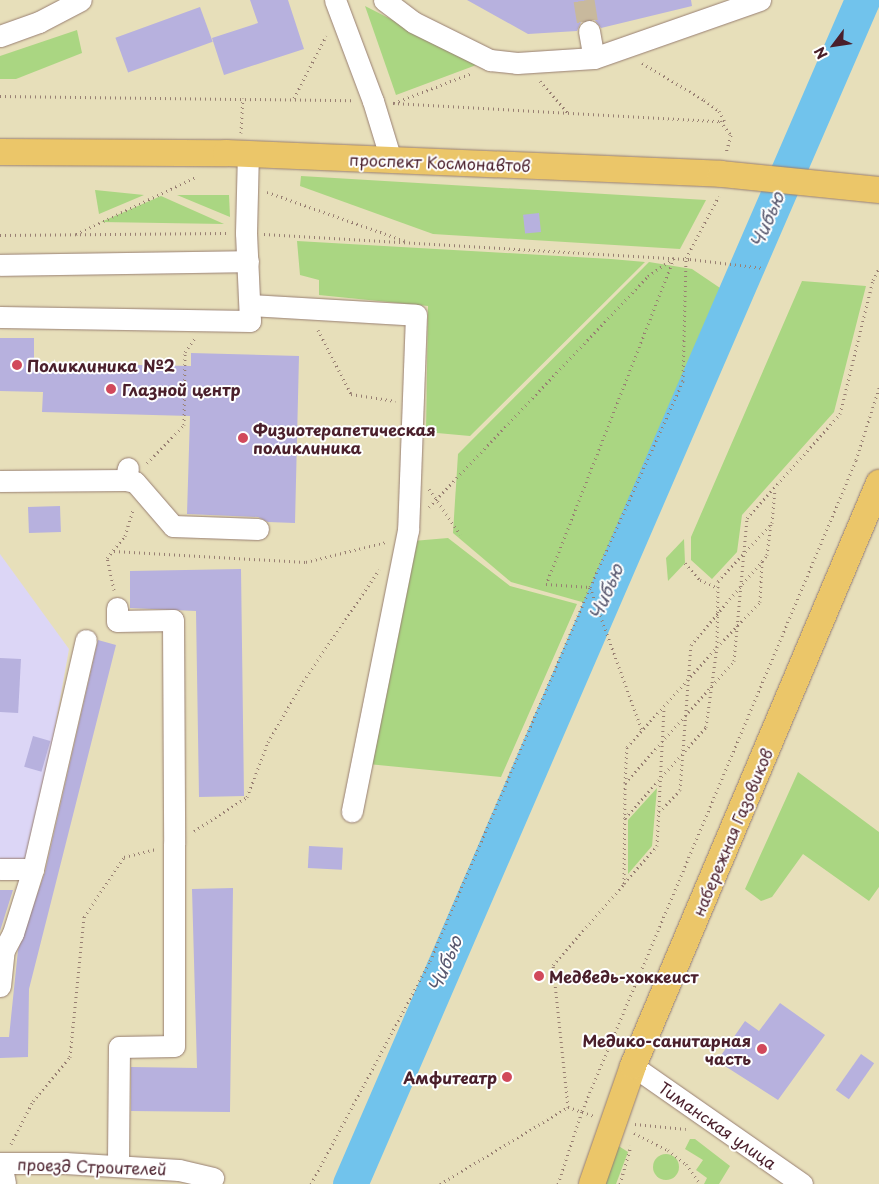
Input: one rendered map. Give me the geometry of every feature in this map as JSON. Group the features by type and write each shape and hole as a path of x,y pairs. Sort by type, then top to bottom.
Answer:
{"main road":[{"name":"проспект Космонавтов","path":"0,152 248,154 391,160 733,165 798,182 879,190"},
{"name":"набережная Газовиков","path":"592,1184 633,1066 879,483"}],"street":[{"path":"0,36 39,22 81,0"},
{"path":"335,0 383,102 391,160"},
{"path":"384,0 413,22 490,60 500,62 568,62 594,58 760,0"},
{"path":"589,30 594,58"},
{"path":"0,317 250,321 246,234 248,154"},
{"path":"0,265 248,262"},
{"path":"250,305 416,315 407,539 352,811"},
{"path":"0,481 131,479 173,526 258,530"},
{"path":"118,608 117,621 173,620 174,844 174,1046 119,1047 118,1166"},
{"path":"0,986 4,950 13,933 33,869 86,640"},
{"path":"0,869 33,869"},
{"name":"Тиманская улица","path":"633,1066 802,1184"},
{"name":"проезд Строителей","path":"2,1170 118,1166 179,1170 213,1178"}],"path":[{"path":"294,98 327,33"},
{"path":"620,49 719,111 731,134 725,153 733,165"},
{"path":"383,102 500,62"},
{"path":"0,96 294,98 720,121 728,127"},
{"path":"75,234 162,191 206,173"},
{"path":"257,189 410,243"},
{"path":"311,1184 430,961 590,587 683,381 688,258 718,200"},
{"path":"0,235 246,234 688,258 763,268"},
{"path":"458,475 648,276 674,258"},
{"path":"590,587 546,584 674,258"},
{"path":"625,783 734,661 747,518 840,414 873,280 879,268"},
{"path":"118,608 107,558 125,536 131,479 184,425 185,352 206,320"},
{"path":"317,327 351,394 403,402"},
{"path":"558,1184 612,1040 856,460 879,388"},
{"path":"411,461 460,534"},
{"path":"658,812 680,790 691,645 767,555 775,488"},
{"path":"624,818 706,727 717,647 718,581 772,523"},
{"path":"114,551 306,562 391,541"},
{"path":"624,884 627,747 760,602 762,560"},
{"path":"2,1170 32,1101 70,1057 84,917 124,857 174,844 247,797 268,742 306,677 384,563"},
{"path":"685,564 700,580 718,588"},
{"path":"590,587 642,732"},
{"path":"439,1184 568,1107 552,965 657,846 664,708"},
{"path":"613,1123 667,1125 692,1130"},
{"path":"613,1123 668,1150 686,1164 700,1184"}],"shaded area":[{"path":"0,554 69,649 31,861 0,861"}],"green space":[{"path":"365,6 479,64 396,95"},
{"path":"77,30 82,53 16,79 0,79 0,56"},
{"path":"301,176 706,200 680,249 433,234 300,186"},
{"path":"95,190 144,195 99,214"},
{"path":"177,195 229,195 230,217"},
{"path":"161,196 224,224 101,222"},
{"path":"297,241 645,262 470,436 426,432 428,306 319,295 319,280 300,275"},
{"path":"649,262 692,269 726,292 589,604 511,582 453,533 458,454"},
{"path":"802,281 866,286 834,412 742,515 737,552 712,579 691,560 691,537"},
{"path":"448,538 510,586 577,604 501,777 368,764 413,541"},
{"path":"684,539 685,563 668,581 666,558"},
{"path":"798,772 879,832 879,887 869,901 803,854 772,897 761,901 745,889"},
{"path":"657,788 652,846 628,874 628,820"},
{"path":"690,1139 695,1139 730,1166 719,1184 704,1184 707,1178 696,1170 703,1160 685,1149"},
{"path":"614,1143 628,1152 616,1184 600,1184"},
{"path":"666,1154 675,1158 679,1167 675,1176 666,1180 657,1176 653,1167 657,1158"}],"building":[{"path":"250,0 288,0 304,49 224,75 212,38 258,23"},
{"path":"467,0 691,0 692,6 601,28 594,19 587,19 581,22 577,31 528,34"},
{"path":"200,7 213,42 128,73 115,38"},
{"path":"539,213 541,232 525,234 523,215"},
{"name":"Физиотерапетическая поликлиника","path":"0,338 34,338 34,363 191,366 191,353 299,356 295,523 268,522 258,517 187,514 190,416 42,412 43,392 0,391"},
{"path":"60,506 61,532 29,533 28,507"},
{"path":"241,569 244,796 199,797 196,611 130,608 130,571"},
{"path":"98,640 116,645 29,989 28,1057 0,1058 0,1037 9,1037 18,950 45,872"},
{"path":"0,658 21,659 18,713 0,712"},
{"path":"33,736 50,741 41,772 24,767"},
{"path":"309,846 343,848 342,870 308,868"},
{"path":"233,888 230,1112 131,1111 131,1067 197,1068 192,889"},
{"path":"0,890 13,890 0,931"},
{"path":"780,1003 825,1035 778,1100 717,1061 745,1021 759,1031"},
{"path":"861,1054 874,1063 849,1099 836,1090"}],"waterway":[{"name":"Чибью","path":"350,1184 862,0"}],"tunnel":[{"path":"584,0 589,31"}],"place":[{"name":"Поликлиника №2","path":"17,365"},
{"name":"Глазной центр","path":"111,389"},
{"name":"Физиотерапетическая поликлиника","path":"243,438"},
{"name":"Медведь-хоккеист","path":"539,976"},
{"name":"Медико-санитарная часть","path":"762,1049"},
{"name":"Амфитеатр","path":"507,1077"}]}
